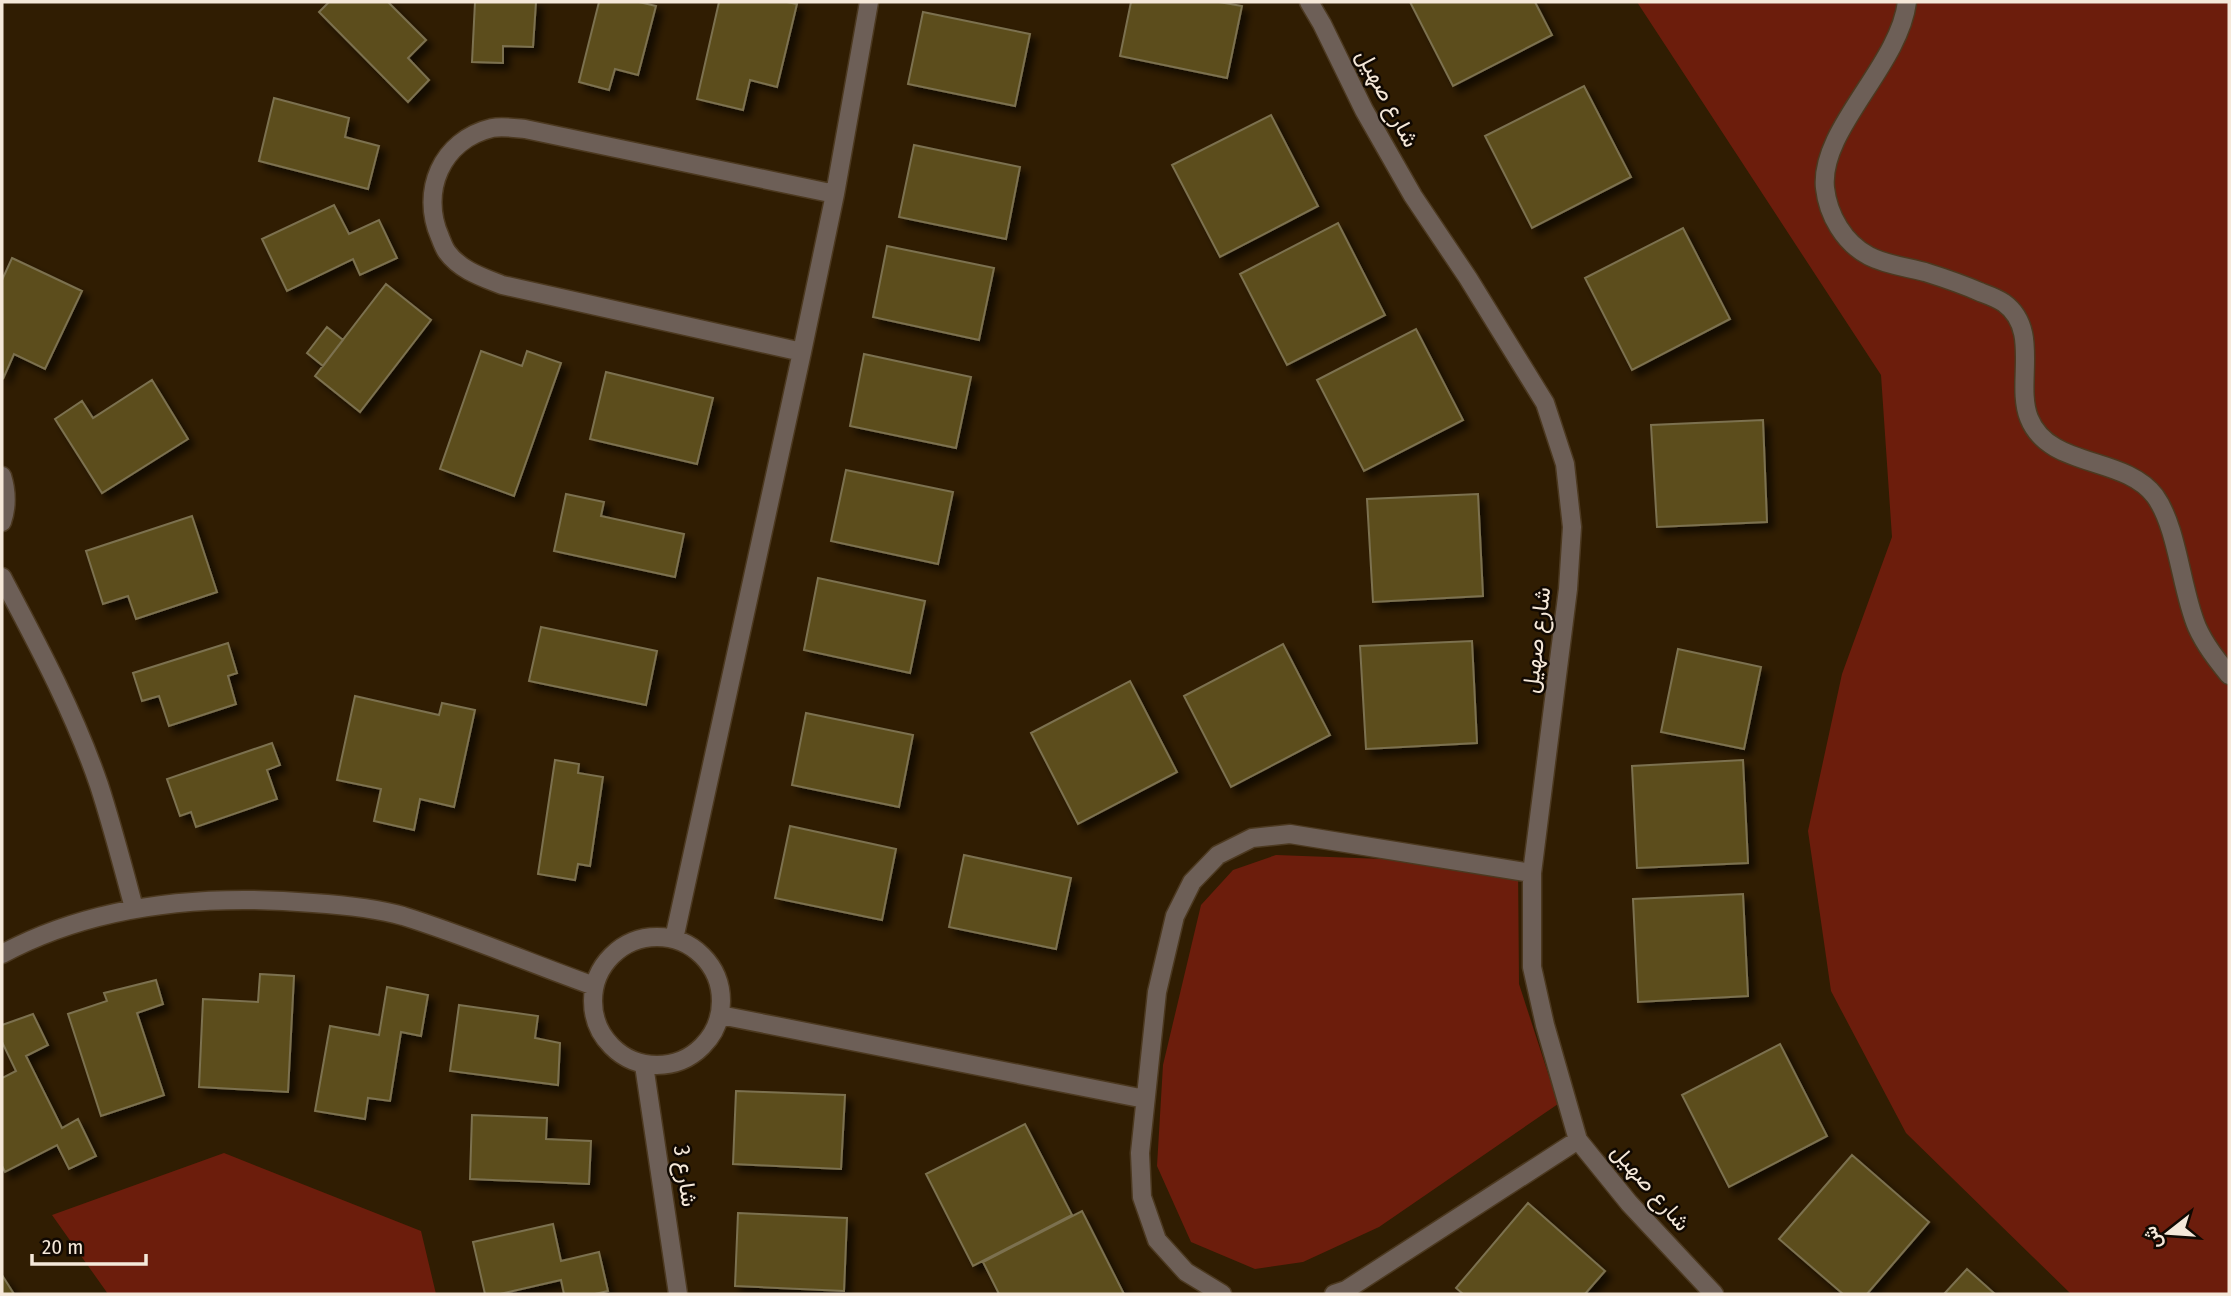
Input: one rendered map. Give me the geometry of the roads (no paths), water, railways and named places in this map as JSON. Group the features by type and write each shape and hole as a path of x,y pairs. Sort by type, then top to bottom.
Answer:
{"street":[{"path":"674,939 835,194 869,2"},
{"name":"شارع صهيل","path":"1309,2 1364,110 1407,185 1545,403 1565,464 1572,527 1568,589 1532,873 1532,967 1545,1025 1578,1140 1629,1203 1714,1294"},
{"path":"1907,2 1905,19 1898,38 1833,145 1826,165 1825,186 1829,207 1838,227 1852,243 1869,256 1959,283 2006,304 2014,315 2024,343 2024,400 2036,433 2049,445 2139,480 2155,496 2166,514 2196,626 2211,653 2229,675"},
{"path":"802,352 502,285 471,273 447,253 434,223 431,192 442,162 464,140 493,127 525,129 835,194"},
{"path":"2,476 6,508 2,522"},
{"path":"2,577 50,668 76,726 99,785 134,908"},
{"path":"1222,1294 1186,1272 1157,1240 1142,1197 1140,1153 1157,992 1175,916 1192,882 1218,855 1252,838 1290,834 1532,873"},
{"path":"2,954 57,929 134,908 216,899 278,900 340,905 401,916 594,986"},
{"path":"653,937 674,939 692,947 706,960 717,977 721,995 720,1015 713,1033 700,1049 684,1060 664,1066 644,1065 625,1058 608,1045 597,1027 592,1006 594,986 602,967 615,951 633,940 653,937"},
{"path":"720,1015 1144,1099"},
{"name":"3 شارع","path":"644,1065 678,1294"},
{"path":"1334,1294 1346,1290 1578,1140"}]}
